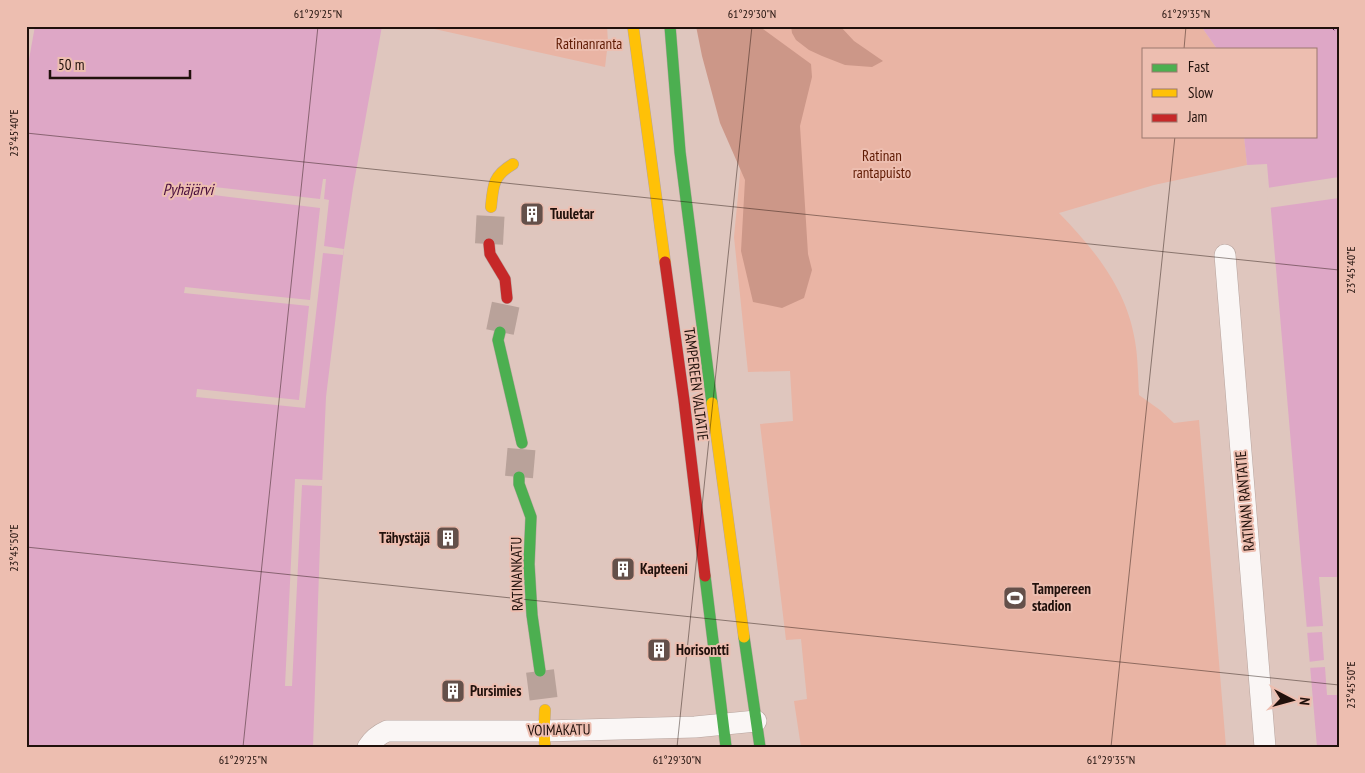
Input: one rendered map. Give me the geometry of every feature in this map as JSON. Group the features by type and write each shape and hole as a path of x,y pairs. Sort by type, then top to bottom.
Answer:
{"main road":[{"name":"TAMPEREEN VALTATIE","path":"633,26 684,400 726,747"},
{"name":"TAMPEREEN VALTATIE","path":"670,26 680,152 723,487 760,747"},
{"path":"491,207 495,180 501,170 513,164"},
{"path":"489,244 490,254 505,279 507,298"},
{"path":"500,332 498,340 522,443"},
{"name":"RATINANKATU","path":"519,477 519,484 531,517 528,564 532,615 540,671"},
{"path":"545,710 545,739"}],"street":[{"name":"RATINAN RANTATIE","path":"1225,255 1265,747"},
{"name":"VOIMAKATU","path":"368,747 372,740 387,732 545,739 756,721"}],"green space":[{"name":"Ratinanranta","path":"421,26 607,26 608,42 605,67"},
{"name":"Ratinan rantapuisto","path":"751,26 1201,26 1216,48 1142,48 1142,138 1244,138 1247,165 1154,185 1059,213 1085,241 1107,271 1125,304 1135,341 1139,395 1174,423 1199,420 1226,747 801,747 794,701 807,699 801,639 786,640 760,424 793,421 790,371 748,372 734,237 754,28"}],"shaded area":[{"path":"696,26 743,26 763,29 811,64 812,77 800,126 808,254 812,270 804,298 782,308 753,302 741,251 745,180 720,123"},
{"path":"791,26 840,26 854,41 883,61 872,67 845,65 809,50 796,40"}],"water":[{"name":"Pyhäjärvi","path":"26,26 382,26 353,188 326,397 313,747 26,747"},
{"path":"1201,26 1339,26 1339,747 1317,747 1267,164 1247,165 1244,138 1318,138 1318,48 1216,48"}],"pier":[{"path":"26,26 35,26 26,76"},
{"path":"1339,177 1339,198 1268,208 1267,188"},
{"path":"323,179 326,179 324,199 329,200 324,246 344,249 343,255 323,253 305,408 196,397 197,389 299,400 309,306 184,293 185,287 310,300 320,208 197,193 197,185 320,199"},
{"path":"295,479 323,480 322,486 302,485 292,686 285,686"},
{"path":"1319,577 1339,577 1339,695 1327,695 1325,667 1308,668 1308,662 1324,660 1322,632 1305,633 1304,627 1323,626"}],"ferry route":[{"path":"1330,26 1339,35"}],"tunnel":[{"path":"489,244 491,207"},
{"path":"500,332 507,298"},
{"path":"519,477 522,443"},
{"path":"540,671 545,710"}],"traffic: fast":[{"path":"670,26 680,152 712,403"},
{"path":"500,332 498,340 522,443"},
{"path":"519,477 519,484 531,517 529,564 532,615 540,671"},
{"path":"705,576 726,747"},
{"path":"744,637 760,747"}],"traffic: slow":[{"path":"633,26 665,262"},
{"path":"491,207 495,182 501,173 513,164"},
{"path":"712,403 744,637"},
{"path":"545,710 545,747"}],"traffic: jam":[{"path":"489,244 490,254 505,279 507,298"},
{"path":"665,262 705,576"}],"place":[{"name":"Tuuletar","path":"532,214"},
{"name":"Tähystäjä","path":"448,538"},
{"name":"Kapteeni","path":"623,569"},
{"name":"Tampereen stadion","path":"1015,598"},
{"name":"Horisontti","path":"659,650"},
{"name":"Pursimies","path":"453,691"}]}
